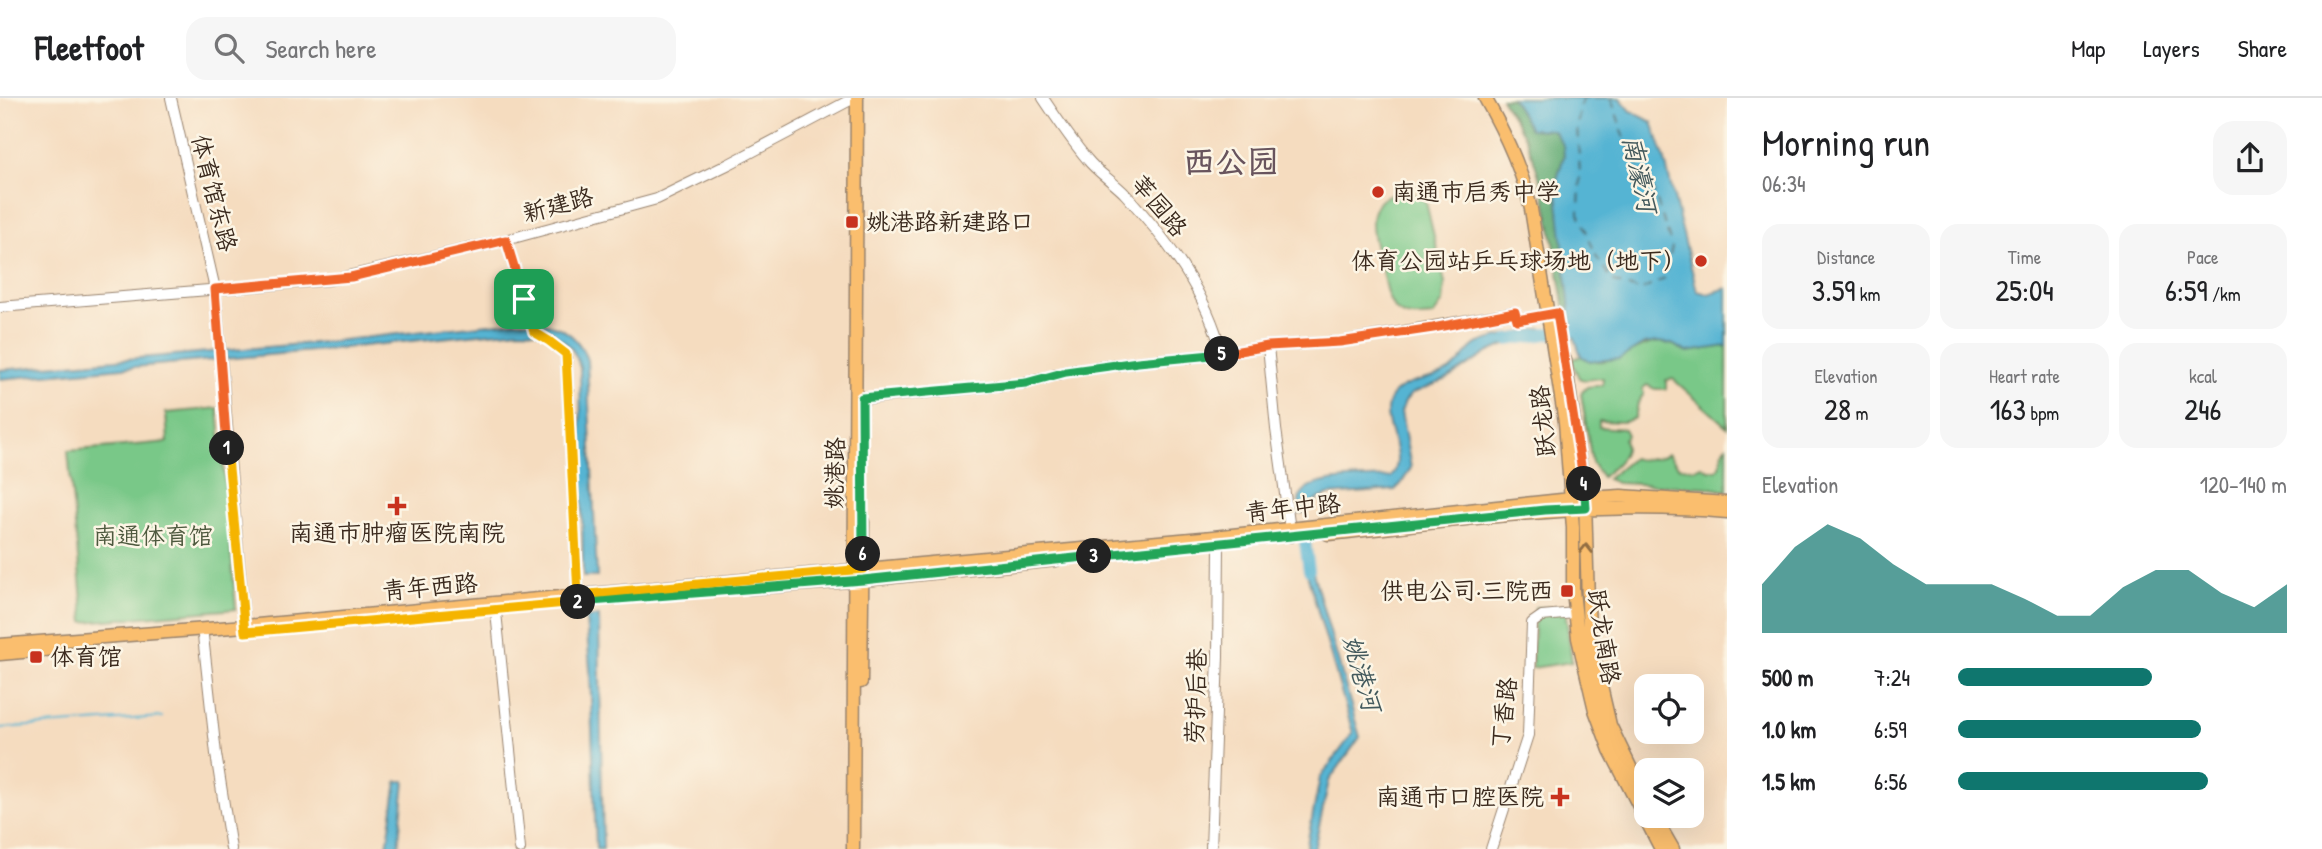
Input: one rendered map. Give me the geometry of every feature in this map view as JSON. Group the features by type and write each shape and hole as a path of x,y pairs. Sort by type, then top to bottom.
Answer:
{"main road":[{"name":"姚港路","path":"856,98 860,849"},
{"name":"姚港路","path":"853,849 862,398 863,98"},
{"name":"跃龙路","path":"1485,98 1512,149 1524,180 1554,318"},
{"name":"跃龙路","path":"1494,98 1515,137 1531,177 1586,503"},
{"name":"跃龙路","path":"1558,347 1571,504"},
{"name":"青年中路","path":"858,575 1586,503 1621,496 1727,503"},
{"name":"青年中路","path":"1586,503 1613,507 1727,512"},
{"name":"跃龙南路","path":"1586,503 1587,613 1593,659 1610,725 1634,775"},
{"name":"跃龙南路","path":"1571,504 1575,613 1581,652 1602,730 1632,797 1661,849"},
{"name":"青年中路","path":"858,575 1219,544 1290,533"},
{"name":"青年西路","path":"495,606 578,595 858,575"},
{"name":"青年西路","path":"0,645 245,629 858,575"},
{"name":"青年西路","path":"0,654 203,636 245,629"},
{"path":"1661,828 1673,849"}],"street":[{"name":"体育馆东路","path":"171,98 215,289 245,629"},
{"name":"新建路","path":"0,307 351,277 506,240 657,198 856,98"},
{"name":"莘园路","path":"1044,98 1088,162 1125,194 1166,243 1202,296 1222,354"},
{"path":"506,240 534,332 566,354 578,595"},
{"path":"862,398 1026,383 1066,372 1268,346 1340,342 1515,312 1517,320 1554,318"},
{"path":"1268,346 1290,533"},
{"name":"劳护后巷","path":"1211,849 1219,656 1219,544"},
{"path":"495,606 519,849"},
{"name":"丁香路","path":"1491,849 1528,735 1532,623 1542,616 1575,613"},
{"path":"203,636 216,754 231,849"}],"green space":[{"path":"1501,98 1512,98 1530,129 1553,130 1563,144 1564,156 1556,183 1572,327 1568,328 1552,235 1536,166 1525,138"},
{"path":"1401,192 1416,195 1426,202 1445,283 1443,302 1433,316 1415,317 1401,314 1391,303 1385,287 1373,235 1373,212 1378,203 1387,196"},
{"path":"1658,342 1672,344 1687,352 1727,346 1727,427 1673,379 1666,380 1666,389 1655,389 1647,385 1642,389 1644,393 1638,403 1635,418 1624,422 1599,421 1599,427 1624,429 1627,435 1624,439 1623,455 1602,477 1592,463 1581,393 1587,387 1603,385 1603,378 1579,378 1571,360 1581,356 1591,360 1610,360"},
{"name":"南通体育馆","path":"218,408 236,609 84,622 68,451 168,442 166,413"},
{"path":"1727,446 1727,491 1705,487 1617,483 1607,479 1633,458 1650,459 1668,454 1679,467 1695,469 1702,466 1708,470 1716,470 1720,467 1723,451"},
{"path":"1535,607 1565,608 1572,662 1532,668"}],"water":[{"name":"南濠河","path":"1512,98 1620,98 1631,111 1652,122 1664,157 1697,291 1708,294 1727,288 1727,346 1687,352 1672,344 1658,342 1644,344 1619,359 1590,361 1581,356 1572,330 1556,183 1564,156 1563,145 1553,130 1530,129"},
{"path":"517,321 539,322 560,328 576,340 587,360 597,577 583,577 580,369 572,349 549,334 519,330 0,379 0,370 324,342"},
{"path":"1543,328 1489,352 1447,379 1411,394 1401,412 1411,468 1395,490 1328,495 1314,501 1305,512 1298,514 1300,497 1315,485 1341,480 1391,477 1397,462 1397,453 1387,410 1395,392 1452,369 1479,343"},
{"path":"1308,555 1360,737 1329,781 1314,849 1306,849 1320,778 1353,733 1302,556"},
{"path":"599,616 603,849 596,849 586,618"},
{"path":"397,781 405,781 398,849 387,848"}],"waterway":[{"name":"姚港河","path":"1508,340 1572,330 1585,324"},
{"name":"姚港河","path":"1305,542 1309,570"},
{"path":"0,728 162,717"}],"ferry route":[{"path":"1582,98 1577,126 1579,213 1597,258 1614,282 1640,291 1664,279 1672,247 1654,192 1625,139 1611,98"}],"place":[{"name":"南通市启秀中学","path":"1378,192"},
{"name":"姚港路新建路口","path":"852,222"},
{"name":"体育公园站乒乓球场地（地下）","path":"1701,261"},
{"name":"南通市肿瘤医院南院","path":"397,506"},
{"name":"供电公司·三院西","path":"1567,591"},
{"name":"体育馆","path":"36,657"},
{"name":"南通市口腔医院","path":"1560,797"}],"district":[{"name":"西公园","path":"1231,162"}],"route":[{"path":"506,240 524,299 534,332 566,354 578,595 863,569 862,398 1026,383 1066,372 1268,346 1340,342 1515,312 1517,320 1557,313 1583,473 1586,508 863,580 245,632 215,289 351,277 506,240"}]}
